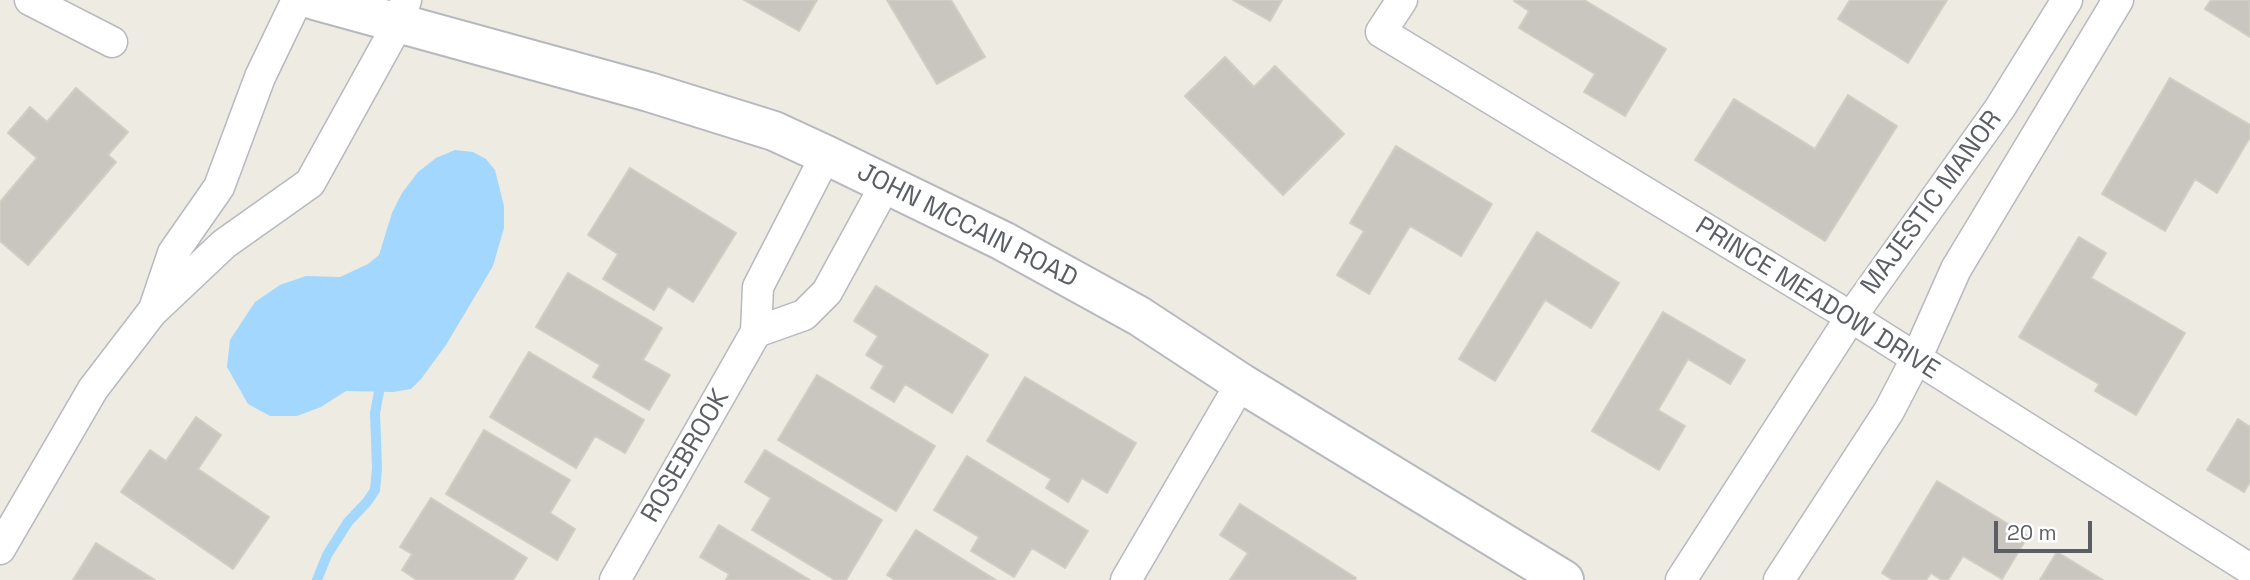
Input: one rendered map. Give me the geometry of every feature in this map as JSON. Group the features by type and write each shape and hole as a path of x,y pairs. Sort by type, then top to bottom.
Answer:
{"main road":[{"name":"JOHN MCCAIN ROAD","path":"314,0 402,11 774,131 826,155 1003,241 1139,316 1241,383 1564,580"}],"street":[{"path":"30,0 112,41"},
{"path":"152,312 173,253 219,187 260,77 297,0"},
{"name":"PRINCE MEADOW DRIVE","path":"1402,0 1381,32 1851,317 2250,569"},
{"name":"MAJESTIC MANOR","path":"1681,580 1851,317 2000,108 2067,0"},
{"name":"MAJESTIC MANOR","path":"1779,580 1889,411 1916,359 1956,269 2118,0"},
{"path":"0,549 93,389 152,312 224,244 310,183 402,11"},
{"name":"ROSEBROOK","path":"615,580 756,332 758,288 826,155"},
{"path":"756,332 804,315 827,292 886,184"},
{"path":"1126,580 1241,383"}],"water":[{"path":"455,150 473,152 486,159 495,170 504,206 504,228 493,266 446,345 421,379 411,389 393,392 346,391 321,407 297,416 270,416 248,404 227,367 230,340 255,302 280,285 306,276 340,277 368,264 379,255 392,213 402,193 418,172 436,158"}],"building":[{"path":"744,0 817,0 799,31"},
{"path":"887,0 951,0 985,57 937,84"},
{"path":"1233,0 1282,0 1270,21"},
{"path":"1515,0 1584,0 1666,49 1625,116 1584,92 1595,74 1519,28 1529,11"},
{"path":"1850,0 1947,0 1908,63 1838,19"},
{"path":"2211,0 2250,0 2250,37 2205,9"},
{"path":"1225,57 1254,87 1275,66 1344,134 1283,195 1185,96"},
{"path":"2170,78 2250,125 2250,137 2217,193 2195,179 2165,231 2102,194"},
{"path":"76,88 128,132 108,155 116,162 28,265 0,241 0,202 37,158 8,133 30,107 47,122"},
{"path":"1848,95 1897,126 1825,241 1695,160 1734,99 1815,149"},
{"path":"1396,146 1492,204 1461,256 1410,226 1369,294 1337,275 1364,231 1350,223"},
{"path":"630,168 736,233 693,302 668,286 654,310 603,279 618,254 588,235"},
{"path":"1537,232 1619,283 1591,328 1545,300 1495,381 1459,359"},
{"path":"2079,237 2106,253 2091,278 2185,333 2136,415 2095,391 2099,384 2019,337"},
{"path":"568,273 662,328 643,360 670,375 649,410 593,377 600,365 536,327"},
{"path":"876,286 988,355 952,413 905,384 894,402 871,388 884,366 866,355 878,336 854,321"},
{"path":"1663,312 1745,360 1730,384 1688,359 1658,410 1685,426 1659,470 1592,431"},
{"path":"529,352 644,420 625,453 595,436 576,468 490,417"},
{"path":"817,375 935,446 896,511 778,440"},
{"path":"1025,377 1136,443 1107,493 1082,478 1068,502 1046,488 1051,479 987,441"},
{"path":"196,417 221,435 198,469 269,517 233,569 121,492 150,450 166,461"},
{"path":"2238,419 2250,427 2250,482 2244,492 2207,470"},
{"path":"484,430 570,480 550,513 575,529 557,560 446,494"},
{"path":"765,450 882,520 846,580 835,580 752,530 771,498 745,482"},
{"path":"967,456 1088,531 1065,568 1032,548 1014,577 971,551 979,537 934,510"},
{"path":"1937,481 2028,536 2002,579 1963,556 1948,580 1942,580 1931,573 1926,580 1893,580 1882,573"},
{"path":"431,498 527,558 513,580 417,580 402,570 412,554 400,547"},
{"path":"1240,504 1356,578 1355,580 1230,580 1248,553 1220,535"},
{"path":"719,525 810,580 726,580 729,574 700,557"},
{"path":"916,530 996,580 895,580 887,575"},
{"path":"96,543 155,580 73,580"},
{"path":"2057,552 2103,580 2040,580"}],"waterway":[{"path":"317,580 327,555 348,522 375,490 375,413 379,392"}]}
